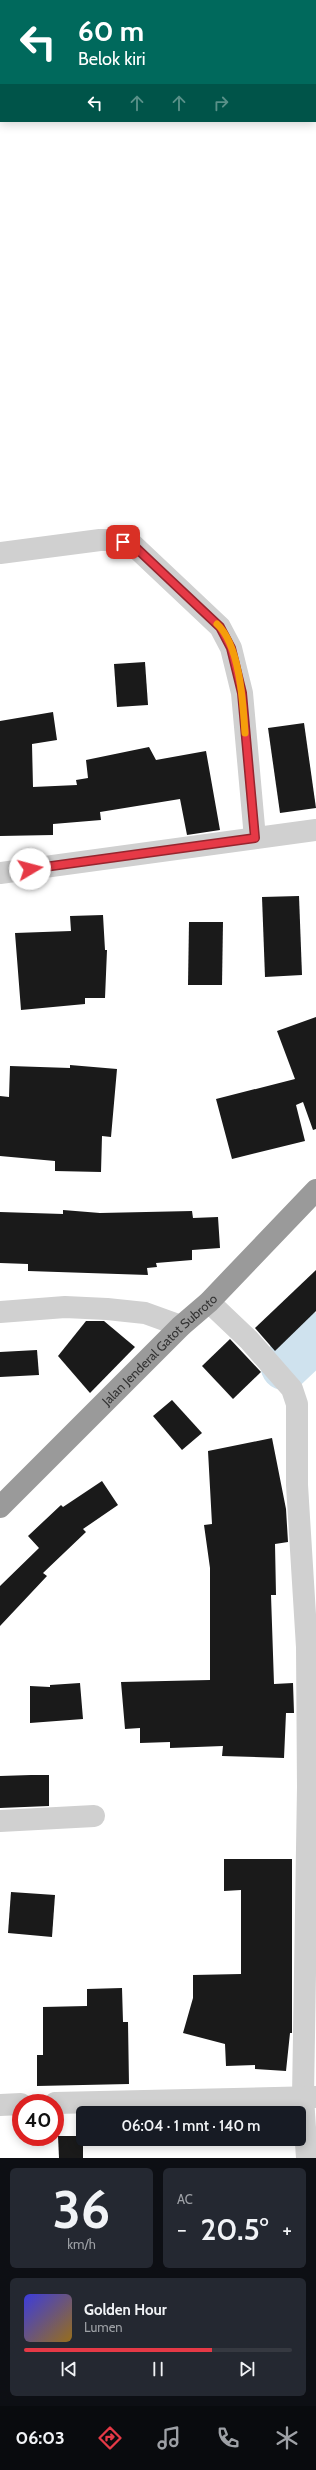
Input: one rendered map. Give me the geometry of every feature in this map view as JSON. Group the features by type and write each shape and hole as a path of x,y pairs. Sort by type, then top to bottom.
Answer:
{"highway":[{"name":"Jalan Jenderal Gatot Subroto","path":"0,1507 180,1326 209,1302 316,1190"}],"street":[{"path":"0,553 100,540 115,540 132,544 220,627 231,648 242,693 255,838"},
{"path":"0,873 316,830"},
{"path":"209,1302 249,1340 302,1399 297,1485 307,1647 311,1837 310,2097 307,2158"},
{"path":"0,1312 64,1307 107,1309 145,1312 180,1326"},
{"path":"0,1821 94,1816"},
{"path":"64,2103 310,2097"},
{"path":"0,2104 12,2104"}],"building":[{"path":"145,662 148,705 117,707 114,664"},
{"path":"53,712 57,740 32,744 33,787 77,785 76,780 88,778 86,760 149,747 156,760 206,751 220,830 187,835 180,799 100,812 101,820 53,824 53,835 0,836 0,721"},
{"path":"304,723 316,808 280,813 268,728"},
{"path":"299,896 302,975 265,977 262,897"},
{"path":"103,915 105,950 107,950 105,998 85,998 85,1004 21,1010 15,933 71,931 70,916"},
{"path":"189,922 223,922 222,985 188,985"},
{"path":"316,1017 316,1129 313,1130 303,1102 296,1105 305,1141 232,1159 216,1099 295,1079 277,1031"},
{"path":"70,1065 117,1069 111,1137 102,1136 101,1172 55,1171 55,1161 0,1156 0,1096 9,1097 10,1066 70,1068"},
{"path":"63,1210 100,1213 192,1211 193,1218 218,1217 220,1248 192,1250 192,1260 156,1263 157,1267 147,1268 148,1275 28,1271 28,1264 0,1263 0,1212 63,1214"},
{"path":"316,1270 316,1311 275,1351 255,1328"},
{"path":"86,1321 104,1321 135,1347 90,1393 58,1356"},
{"path":"230,1339 261,1372 233,1399 202,1366"},
{"path":"37,1350 39,1375 0,1377 0,1352"},
{"path":"172,1400 202,1433 182,1450 153,1416"},
{"path":"272,1438 286,1509 288,1542 275,1544 276,1595 271,1595 274,1684 293,1683 294,1713 286,1713 284,1758 222,1756 223,1746 170,1748 170,1742 140,1743 140,1728 125,1729 121,1682 210,1680 210,1568 204,1525 212,1524 208,1451"},
{"path":"102,1481 118,1505 83,1529 86,1532 43,1573 47,1576 0,1626 0,1586 39,1548 28,1536 61,1505 63,1507"},
{"path":"80,1683 83,1719 30,1723 30,1686 50,1687 50,1685"},
{"path":"49,1775 49,1806 0,1808 0,1776"},
{"path":"224,1859 292,1859 292,2033 290,2033 286,2071 255,2069 255,2065 226,2066 225,2044 183,2033 193,1998 193,1975 241,1974 241,1890 224,1891"},
{"path":"11,1892 55,1895 52,1937 8,1933"},
{"path":"122,1988 123,2022 128,2022 129,2084 37,2086 37,2055 43,2055 43,2007 87,2006 87,1989"},
{"path":"64,2136 76,2136 76,2146 83,2146 83,2158 59,2158 58,2146 64,2146"}],"waterway":[{"path":"285,1366 316,1337"}],"slow traffic":[{"path":"217,624 231,648 242,693 245,733"}],"route":[{"path":"30,869 255,838 242,693 231,648 220,627 132,544 123,542"}]}
